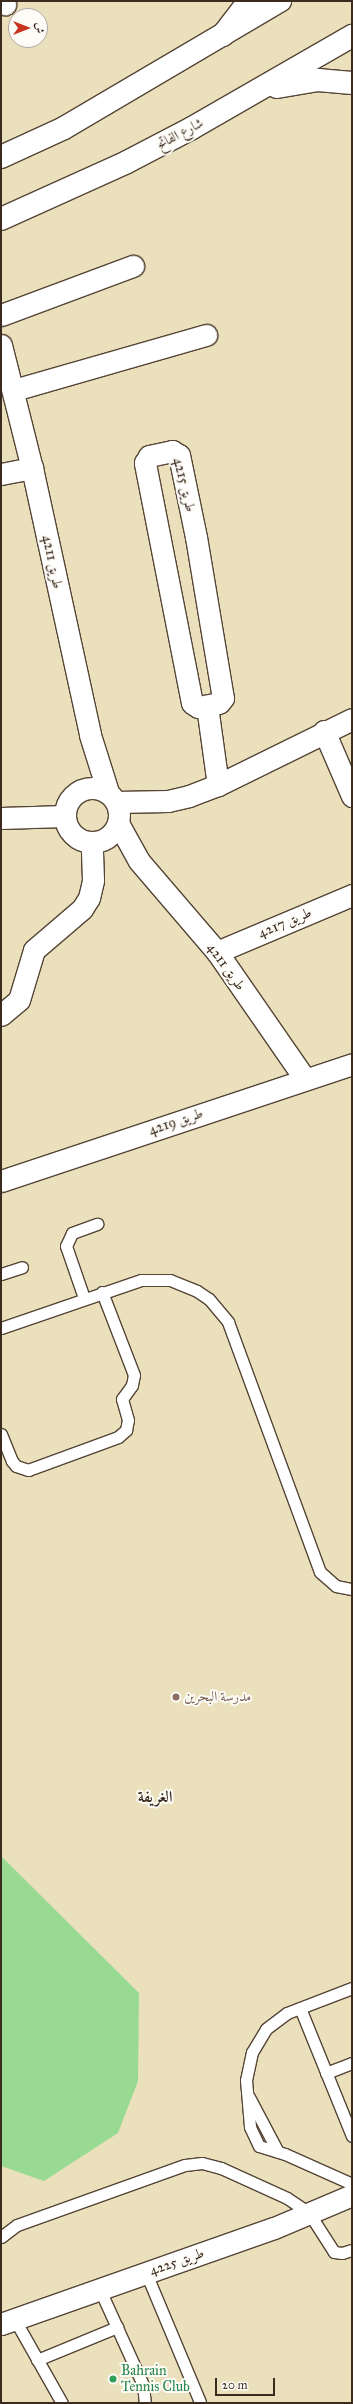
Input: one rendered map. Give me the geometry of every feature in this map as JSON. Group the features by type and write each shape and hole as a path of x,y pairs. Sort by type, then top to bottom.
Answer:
{"main road":[{"path":"222,37 248,1"},
{"path":"1,157 64,128 222,37 280,1"},
{"name":"شارع الفاتح","path":"1,219 127,162 352,36"},
{"path":"256,91 318,80 352,83"}],"street":[{"path":"1,315 133,266"},
{"path":"14,390 206,335"},
{"name":"طريق 4211","path":"1,345 14,390 32,468 90,735 112,797"},
{"name":"طريق 4215","path":"172,451 179,455 196,537 223,698 219,703 207,706 196,707 192,703 145,466 149,456 172,451"},
{"path":"1,474 32,468"},
{"path":"207,706 218,785"},
{"path":"112,797 120,816 111,835 96,842 77,837 67,824 65,816 71,798 78,792 93,788 112,797 168,801 218,785 324,731 352,719"},
{"path":"324,731 352,796"},
{"name":"طريق 4211","path":"78,792 89,759 90,735"},
{"path":"1,818 65,816"},
{"name":"طريق 4211","path":"118,823 139,861 217,952 305,1079"},
{"path":"1,1015 18,1000 34,950 82,909 89,898 93,880 96,842"},
{"name":"طريق 4211","path":"96,842 139,861"},
{"name":"طريق 4217","path":"217,952 352,895"},
{"name":"طريق 4219","path":"1,1182 352,1064"},
{"name":"طريق 4225","path":"8,2322 100,2290 352,2196"}],"lane":[{"path":"84,1298 66,1246 72,1233 97,1224"},
{"path":"1,1274 22,1267"},
{"path":"1,1328 84,1298 141,1280 170,1280 197,1291 220,1310 228,1322 320,1572 336,1586 352,1589"},
{"path":"1,1434 12,1461 16,1466 28,1470 118,1437 126,1430 128,1420 122,1399 132,1385 134,1375 102,1292"},
{"path":"352,1988 300,2008 276,2020 258,2038 248,2066 250,2127 256,2140 263,2148 278,2152 352,2184"},
{"path":"300,2008 352,2136"},
{"path":"326,2073 352,2063"},
{"path":"248,2097 278,2152"},
{"path":"1,2237 16,2225 193,2163 212,2165 252,2181 287,2198 309,2213 331,2249 338,2253 352,2250"},
{"path":"146,2273 200,2402"},
{"path":"100,2290 143,2385 145,2403"},
{"path":"8,2322 37,2360 62,2403"},
{"path":"37,2360 117,2328"}],"green space":[{"path":"1,1856 139,1993 138,2081 118,2133 44,2181 1,2166"}],"place":[{"name":"مدرسة البحرين","path":"176,1697"},
{"name":"Bahrain Tennis Club","path":"113,2379"}],"district":[{"name":"الغريفة","path":"155,1797"}]}
